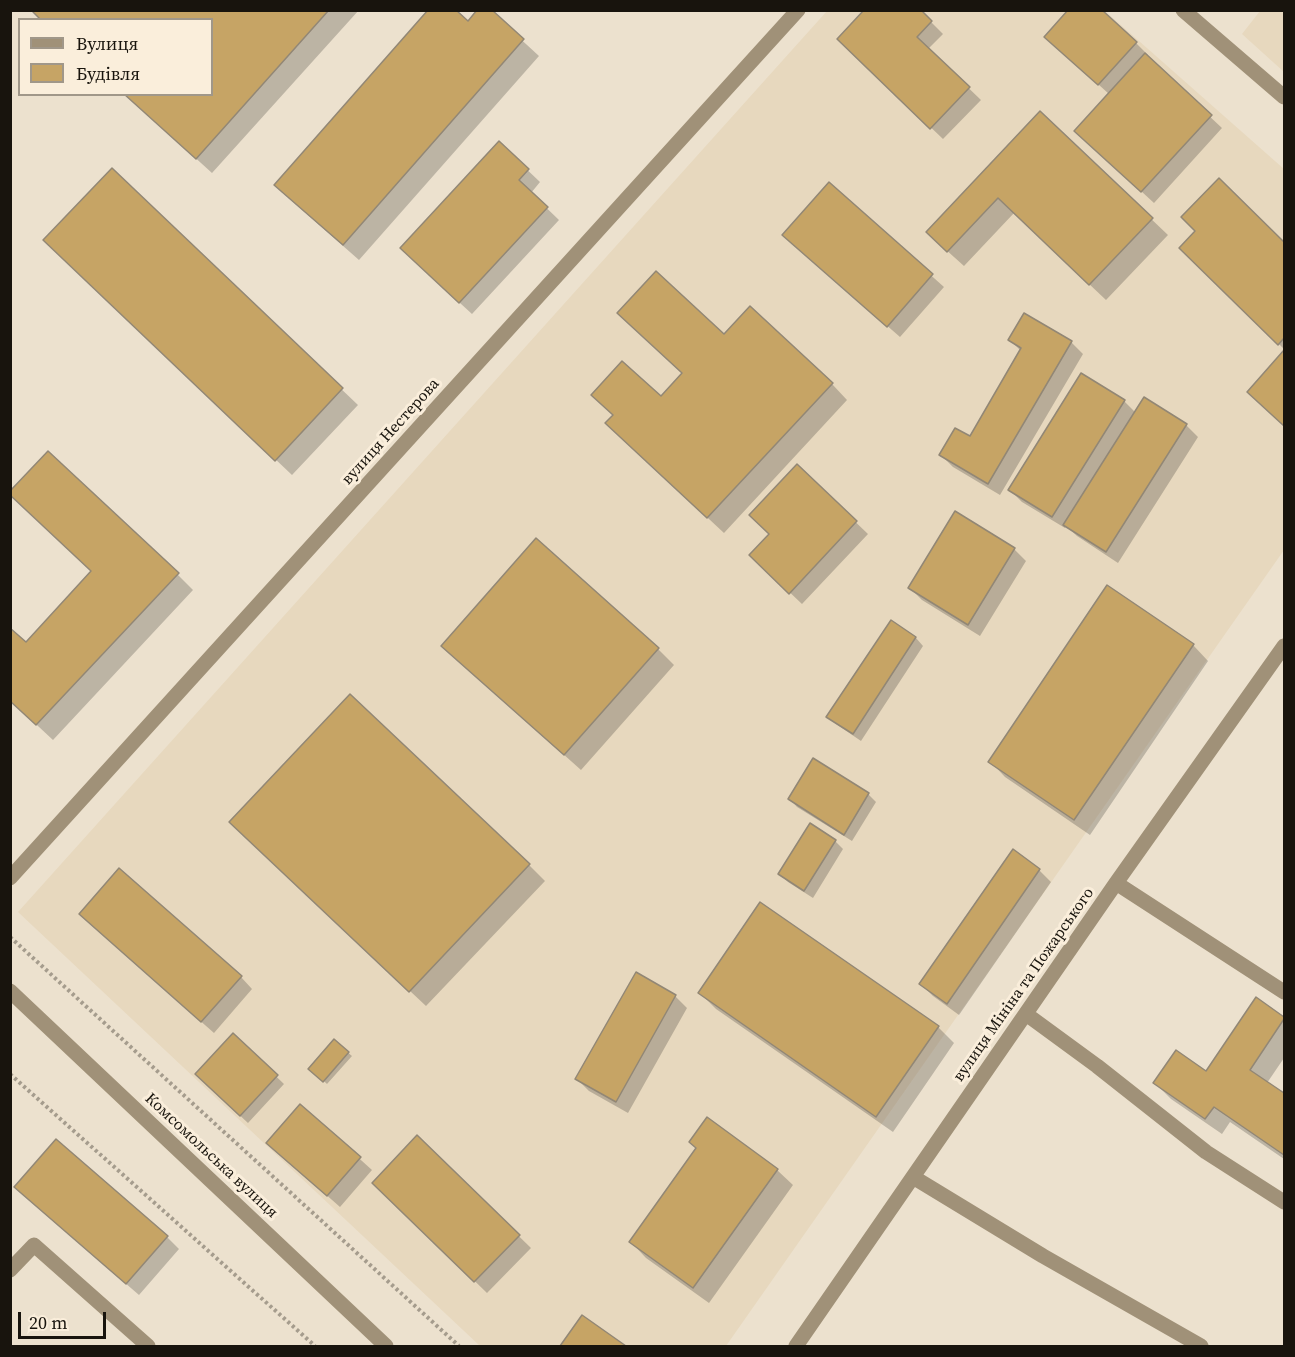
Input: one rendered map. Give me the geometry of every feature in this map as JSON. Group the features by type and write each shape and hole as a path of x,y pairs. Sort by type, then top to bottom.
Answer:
{"street":[{"name":"вулиця Нестерова","path":"10,878 798,10"},
{"path":"1182,10 1284,97"},
{"name":"вулиця Мініна та Пожарського","path":"796,1347 1116,883 1284,646"},
{"path":"1116,883 1284,992"},
{"name":"Комсомольська вулиця","path":"10,991 386,1347"},
{"path":"1026,1014 1097,1065 1206,1152 1284,1202"},
{"path":"913,1178 1201,1347"},
{"path":"10,1270 34,1245 148,1347"}],"path":[{"path":"10,937 459,1347"},
{"path":"10,1074 315,1347"}],"shaded area":[{"path":"827,11 1105,11 1284,169 1284,550 726,1346 480,1346 18,912"},
{"path":"1260,11 1284,11 1284,72 1242,34"}],"building":[{"path":"35,10 329,10 196,159 126,96 213,96 213,18 39,18 33,12"},
{"path":"428,10 456,10 468,21 477,10 492,10 524,39 343,245 274,185"},
{"path":"864,10 921,10 932,21 917,37 970,87 930,129 837,39"},
{"path":"1068,10 1102,10 1137,42 1098,85 1044,37"},
{"path":"1145,53 1212,115 1141,192 1074,131"},
{"path":"1040,111 1153,218 1089,285 998,198 947,252 926,232"},
{"path":"499,141 529,169 519,180 548,207 459,303 400,248"},
{"path":"112,168 343,388 275,461 43,240"},
{"path":"1219,178 1284,242 1284,338 1278,345 1179,248 1195,231 1181,217"},
{"path":"829,182 933,274 887,327 782,235"},
{"path":"656,271 724,334 750,306 833,383 707,518 605,423 613,415 591,395 622,361 661,396 682,373 617,313"},
{"path":"1024,313 1072,341 988,484 939,455 955,428 970,436 1021,348 1008,340"},
{"path":"1284,350 1284,426 1247,392"},
{"path":"1081,373 1125,400 1052,517 1008,490"},
{"path":"1144,397 1187,424 1106,552 1063,525"},
{"path":"48,451 179,573 36,725 10,701 10,628 26,642 91,571 10,495 10,491"},
{"path":"797,464 857,521 789,594 749,555 769,534 749,515"},
{"path":"955,511 1015,548 968,625 908,588"},
{"path":"536,538 659,648 564,755 441,646"},
{"path":"1107,585 1194,644 1074,820 988,762"},
{"path":"891,620 916,637 853,734 826,717"},
{"path":"350,694 530,864 409,992 229,822"},
{"path":"813,758 869,793 844,835 788,799"},
{"path":"810,823 836,840 804,891 778,874"},
{"path":"1013,849 1040,869 947,1004 919,984"},
{"path":"119,868 242,976 201,1022 79,914"},
{"path":"760,902 939,1026 876,1117 698,993"},
{"path":"636,972 676,995 616,1102 575,1079"},
{"path":"1256,997 1284,1017 1250,1070 1284,1093 1284,1155 1214,1107 1205,1119 1153,1083 1176,1050 1206,1071"},
{"path":"233,1033 278,1075 240,1116 195,1074"},
{"path":"334,1039 349,1052 323,1082 308,1069"},
{"path":"300,1104 361,1157 327,1196 266,1143"},
{"path":"707,1117 778,1169 693,1288 629,1242 696,1148 689,1142"},
{"path":"417,1135 520,1235 474,1282 372,1183"},
{"path":"56,1139 168,1236 126,1284 14,1187"},
{"path":"582,1315 626,1346 560,1346"}]}
